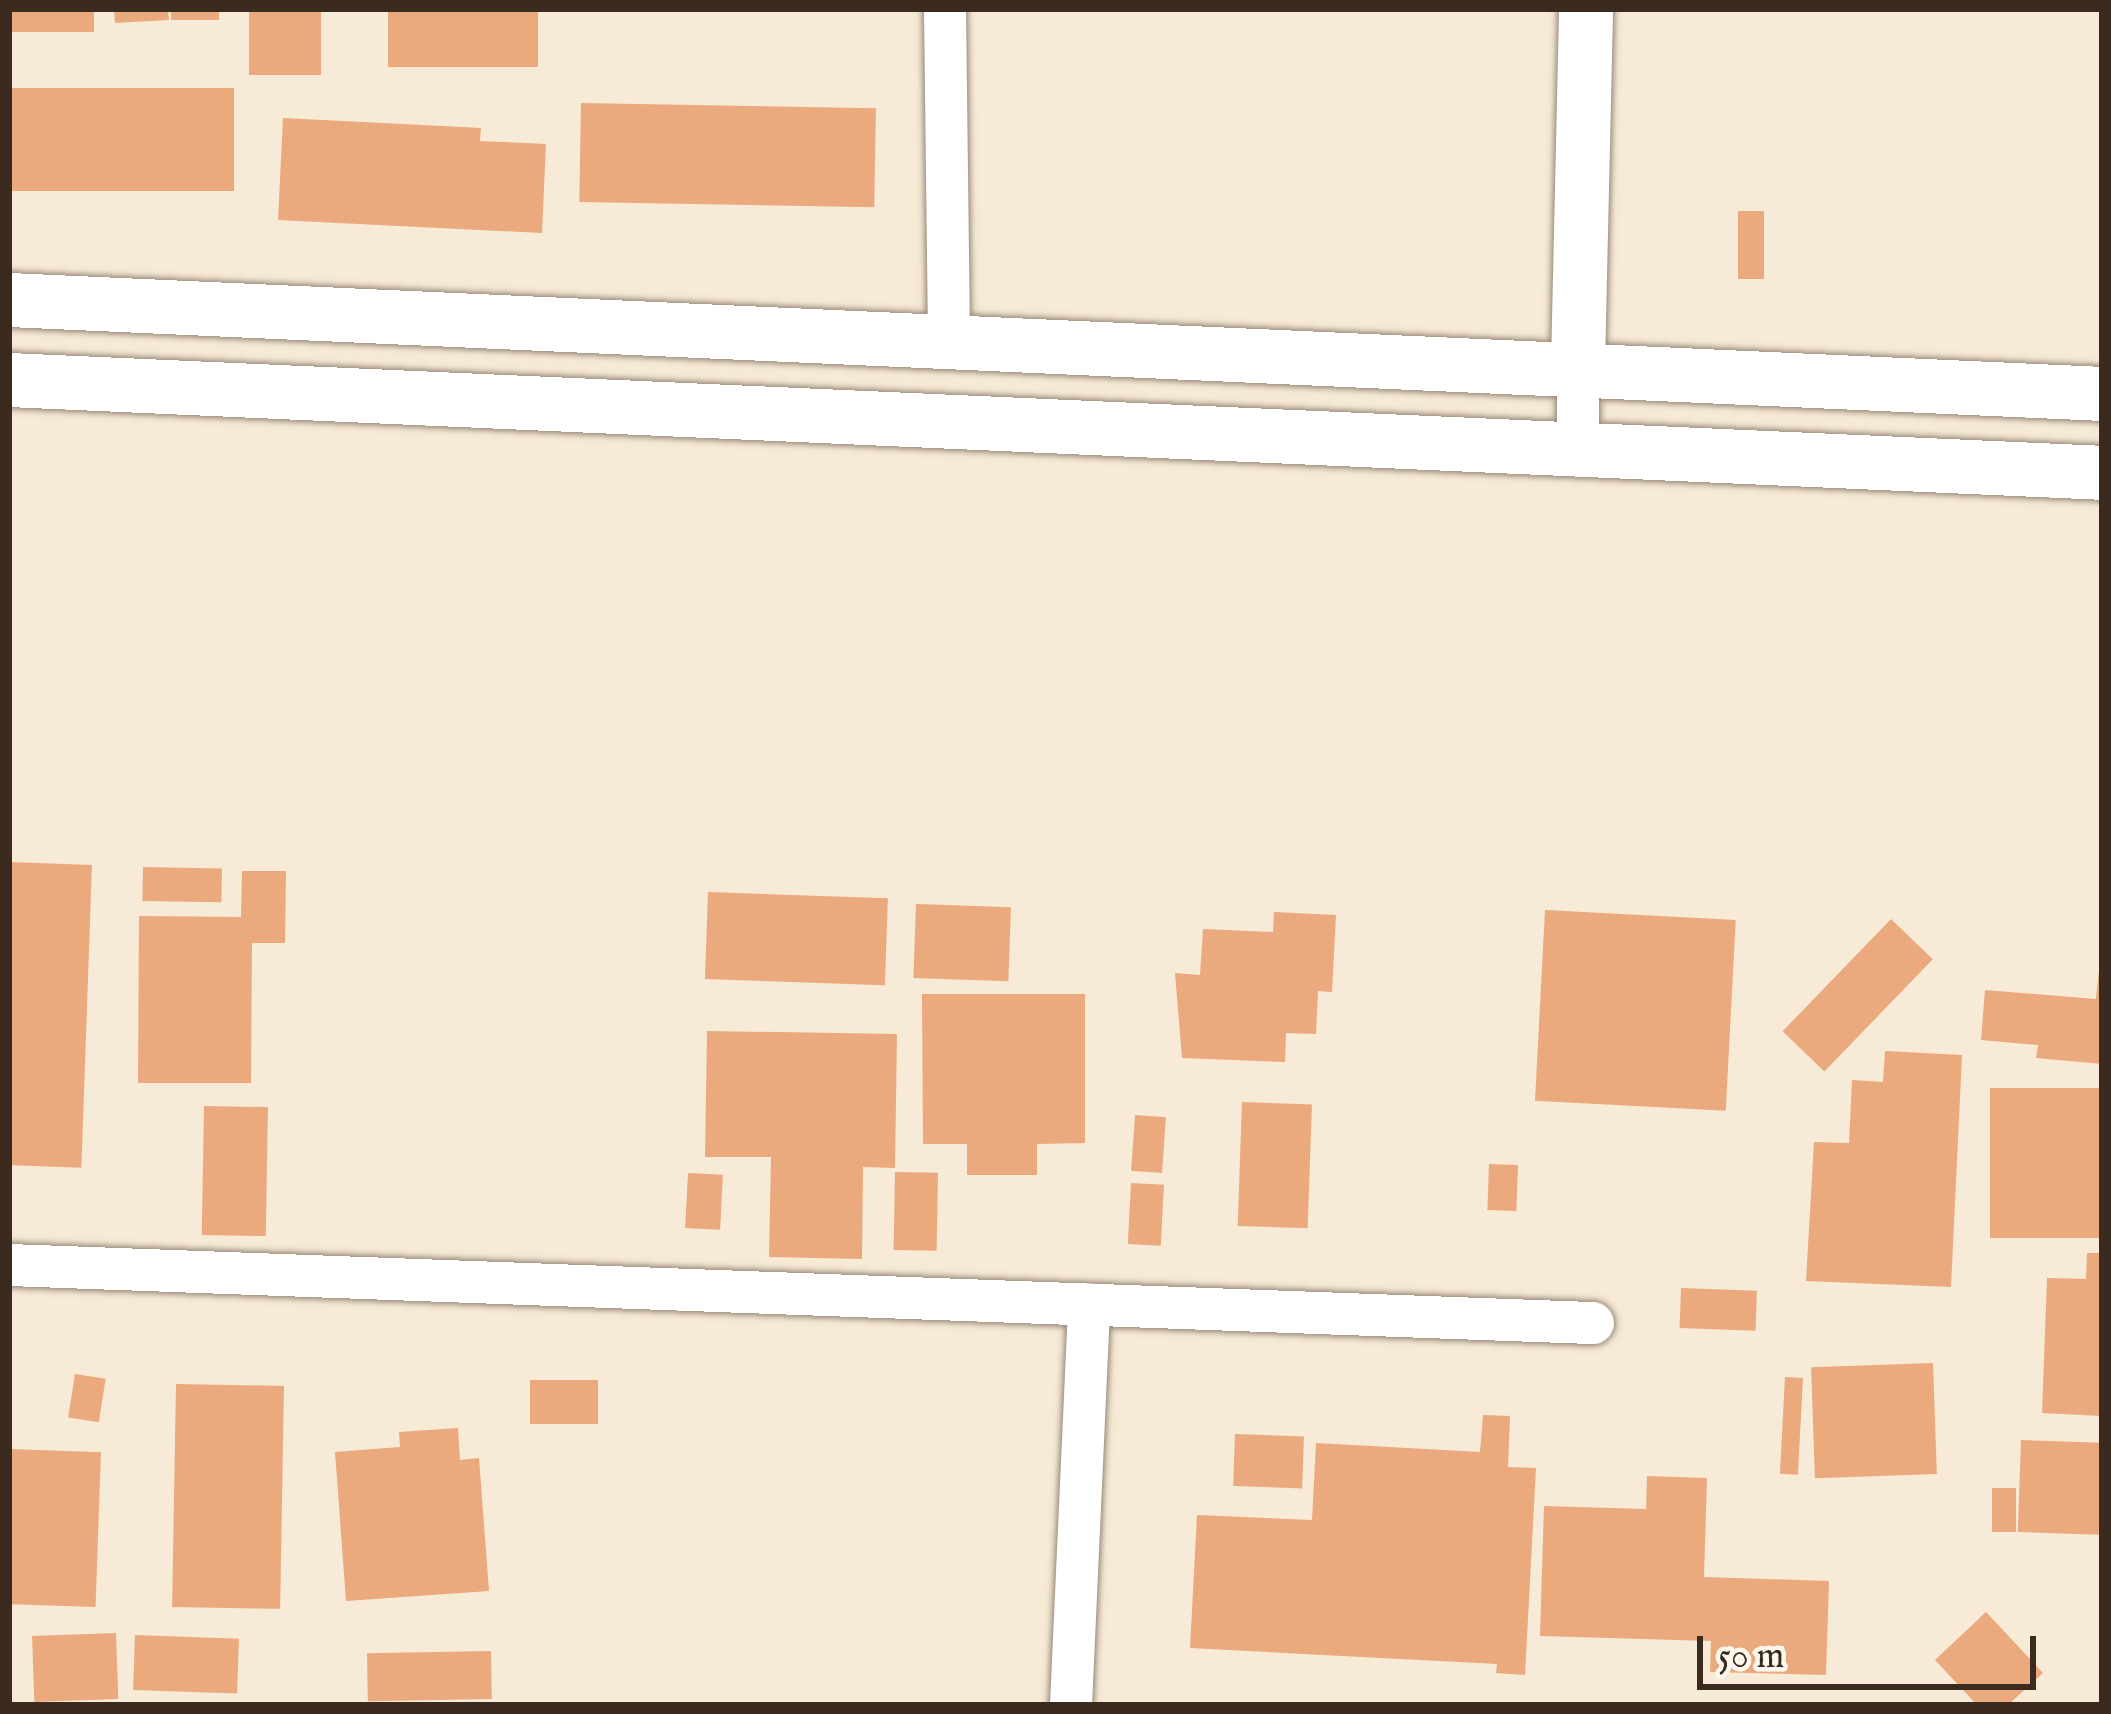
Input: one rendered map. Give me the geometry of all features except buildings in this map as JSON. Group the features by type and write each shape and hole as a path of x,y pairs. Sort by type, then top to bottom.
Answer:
{"street":[{"path":"945,9 949,340"},
{"path":"1578,451 1586,9"},
{"path":"9,300 1578,365 2102,394"},
{"path":"9,380 950,416 1578,451 2102,472"},
{"path":"9,1265 1593,1323"},
{"path":"1071,1705 1089,1304"}]}
